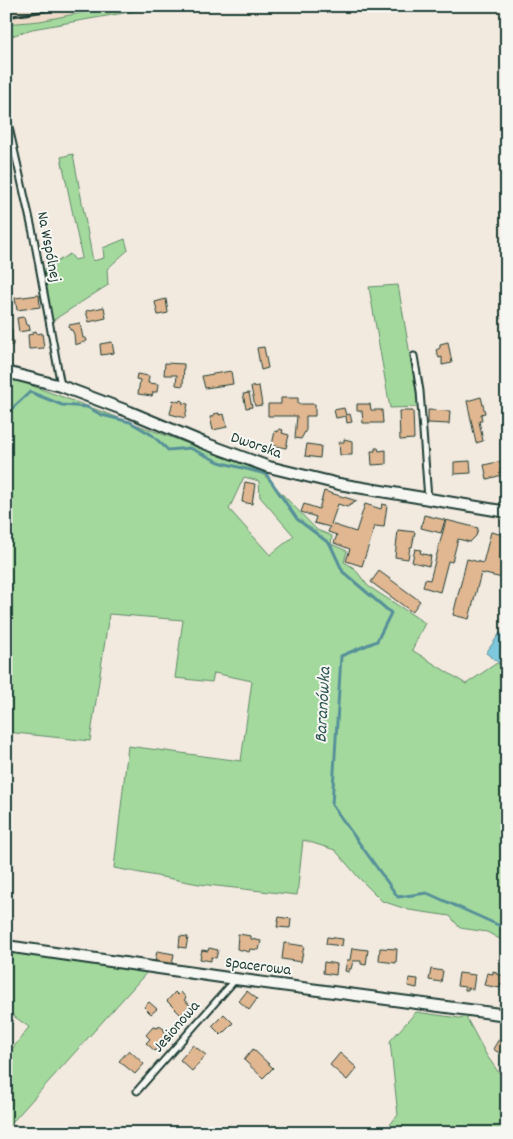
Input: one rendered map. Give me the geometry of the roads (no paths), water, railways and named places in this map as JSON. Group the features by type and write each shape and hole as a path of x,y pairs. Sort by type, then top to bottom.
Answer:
{"street":[{"name":"Dworska","path":"6,372 61,386 130,412 204,444 269,467 339,484 507,512"},
{"name":"Spacerowa","path":"6,946 507,1015"}],"lane":[{"name":"Na Wspólnej","path":"6,114 33,233 61,386"},
{"path":"414,356 420,391 428,499"},
{"name":"Jesionowa","path":"137,1091 235,979"}],"water":[{"path":"500,633 507,637 507,669 486,653"}],"waterway":[{"name":"Baranówka","path":"6,414 30,392 62,405 87,407 102,415 130,422 152,435 168,450 190,448 219,462 266,474 297,519 330,544 343,572 391,613 377,641 341,656 332,805 398,897 427,893 507,929"}],"railway":[{"path":"6,17 79,6"}]}
